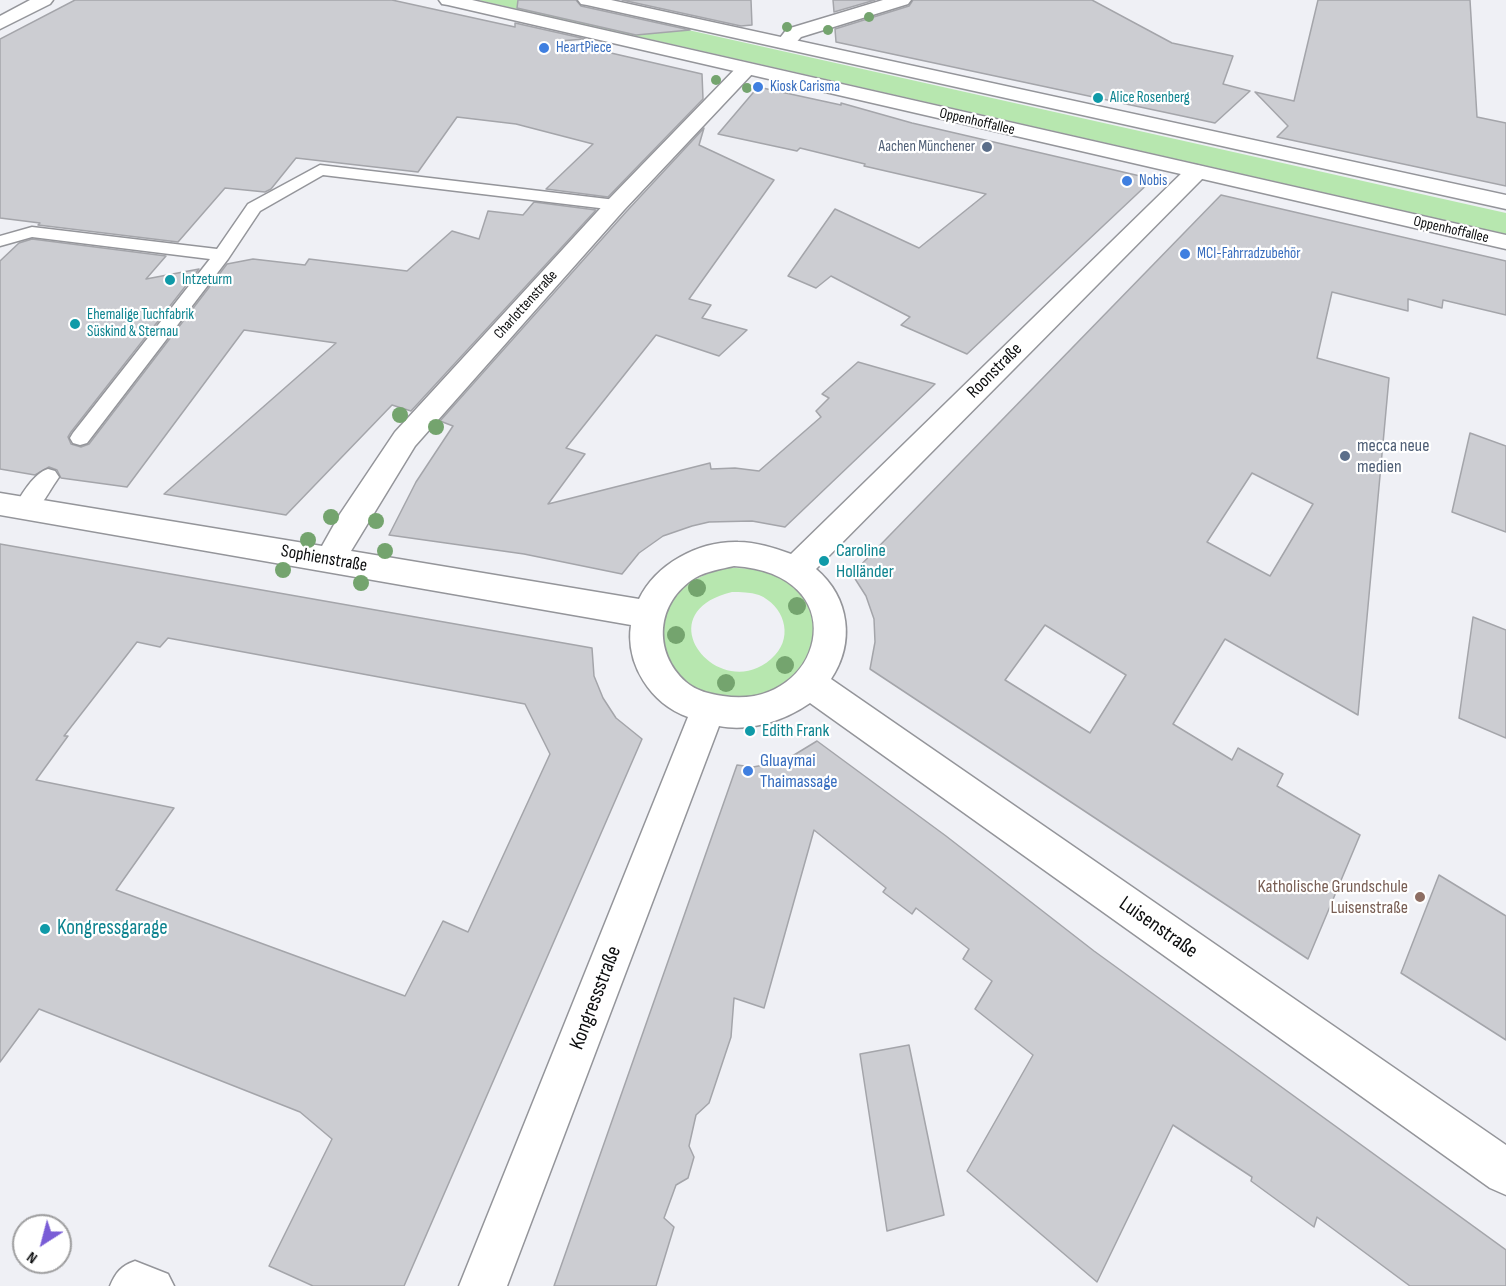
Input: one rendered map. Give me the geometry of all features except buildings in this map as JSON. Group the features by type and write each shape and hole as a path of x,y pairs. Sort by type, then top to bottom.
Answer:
{"street":[{"path":"0,23 44,0"},
{"name":"Oppenhoffallee","path":"448,0 1506,242"},
{"name":"Oppenhoffallee","path":"587,0 1506,202"},
{"path":"785,43 794,33 902,0"},
{"name":"Charlottenstraße","path":"330,560 351,522 405,440 616,205 746,69"},
{"name":"Roonstraße","path":"795,570 1196,172"},
{"name":"Sophienstraße","path":"12,506 647,614"},
{"path":"734,554 755,555 774,560 795,570 812,585 825,603 831,624 831,642 827,658 810,684 789,700 764,710 735,713 708,709 676,694 652,667 646,648 644,630 647,614 658,593 680,571 705,559 734,554"},
{"name":"Luisenstraße","path":"810,684 1506,1172"},
{"name":"Kongressstraße","path":"483,1286 708,709"}],"lane":[{"path":"80,438 222,255 255,208 320,170 616,205"},
{"path":"0,241 32,232 222,255"},
{"path":"12,506 48,477"},
{"path":"128,1286 135,1278 156,1286"}],"green space":[{"path":"478,0 554,0 1506,213 1506,234"},
{"path":"726,568 756,570 778,577 789,584 807,603 816,627 816,640 811,656 787,683 757,697 725,698 698,689 677,672 664,650 661,626 670,603 691,582","holes":["732,592 759,595 774,606 783,621 785,630 781,647 775,655 755,669 734,671 715,665 700,652 692,636 693,619 706,603"]}],"place":[{"name":"HeartPiece","path":"544,48"},
{"name":"Kiosk Carisma","path":"758,87"},
{"name":"Alice Rosenberg","path":"1098,98"},
{"name":"Aachen Münchener","path":"987,147"},
{"name":"Nobis","path":"1127,181"},
{"name":"MCI-Fahrradzubehör","path":"1185,254"},
{"name":"Intzeturm","path":"170,280"},
{"name":"Ehemalige Tuchfabrik Süskind & Sternau","path":"75,324"},
{"name":"mecca neue medien","path":"1345,456"},
{"name":"Caroline Holländer","path":"824,561"},
{"name":"Edith Frank","path":"750,731"},
{"name":"Gluaymai Thaimassage","path":"748,771"},
{"name":"Katholische Grundschule Luisenstraße","path":"1420,897"},
{"name":"Kongressgarage","path":"45,929"}]}
